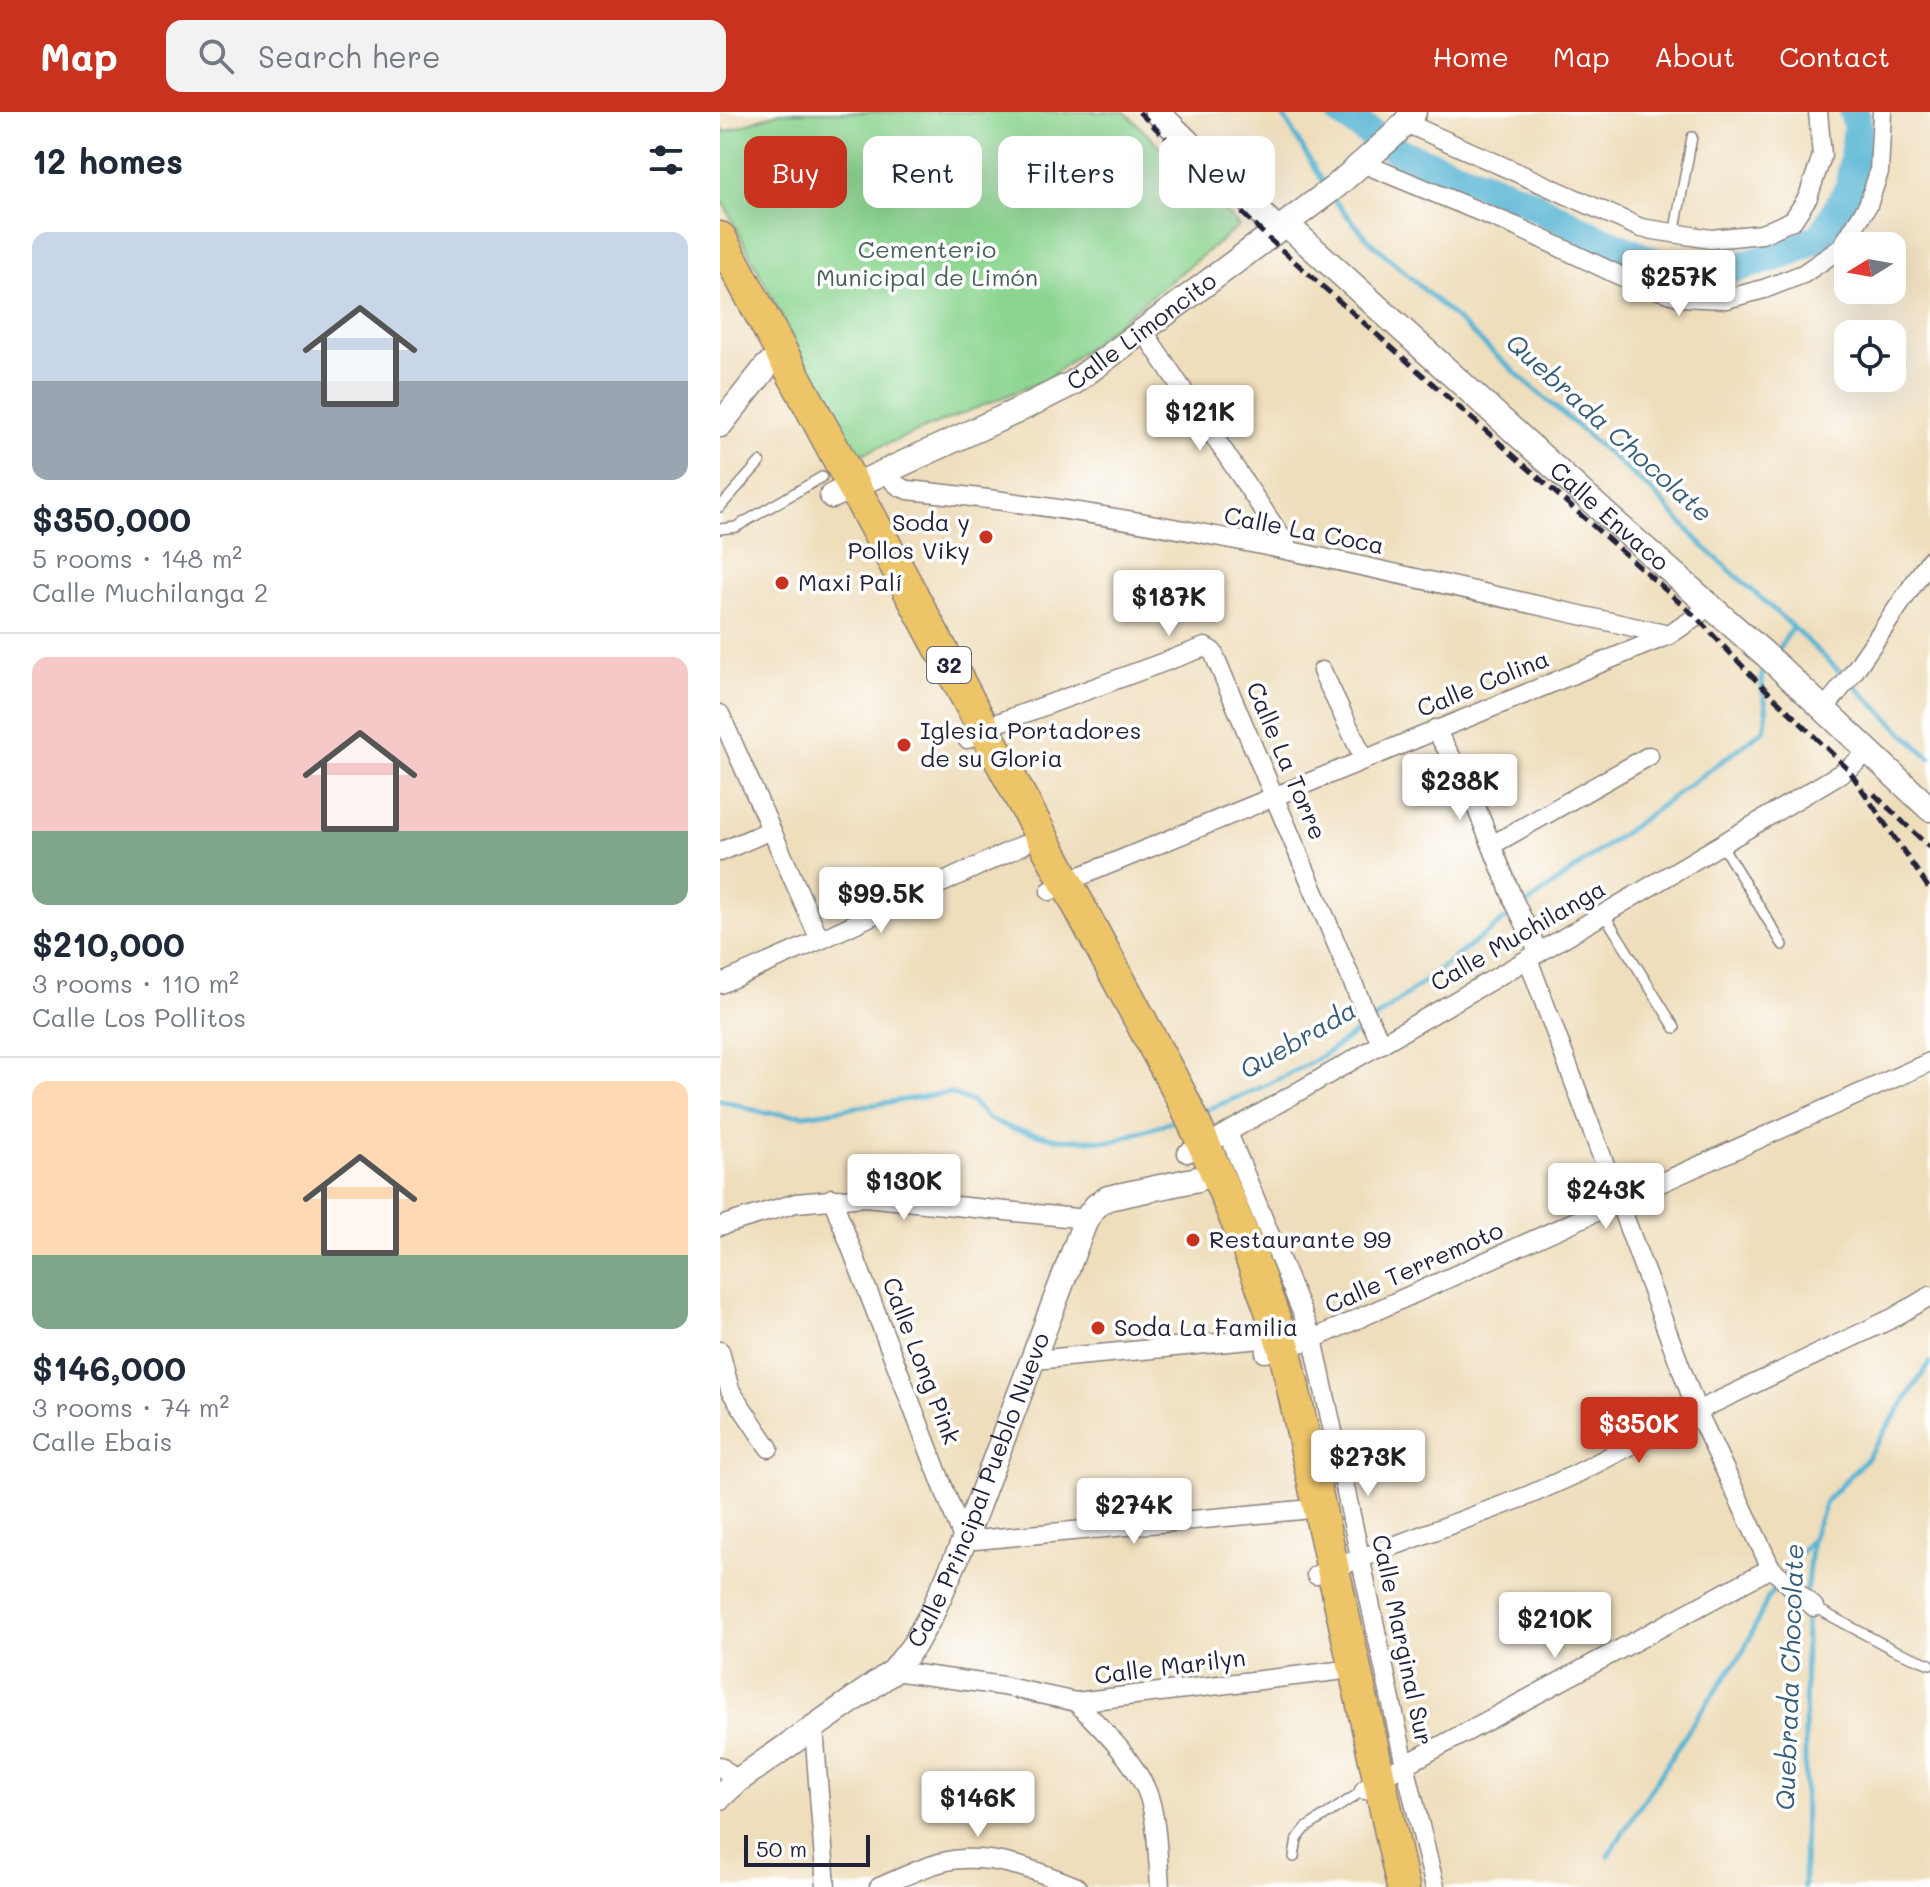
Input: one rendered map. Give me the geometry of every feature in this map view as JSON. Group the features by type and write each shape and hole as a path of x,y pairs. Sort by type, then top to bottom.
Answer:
{"highway":[{"name":"32","path":"720,238 835,486 976,734 1199,1146 1281,1345 1336,1568 1403,1887"},
{"name":"32","path":"720,279 776,360"},
{"name":"32","path":"976,734 1023,845 1058,886"},
{"name":"32","path":"1281,1345 1301,1510 1336,1568 1337,1671 1382,1779 1384,1887"}],"street":[{"name":"Calle Envaco","path":"1157,112 1282,227 1709,604 1930,809"},
{"path":"1405,122 1641,228 1711,239 1762,234 1793,220 1808,197 1822,156 1818,112"},
{"path":"1367,159 1627,279 1681,297 1726,299 1803,274 1841,248 1868,205 1879,172 1882,112"},
{"name":"Calle Limoncito","path":"835,486 888,468 1073,383 1327,193 1405,122"},
{"path":"1144,332 1290,550"},
{"path":"720,425 776,360"},
{"name":"Calle La Coca","path":"888,468 890,478 897,487 908,490 1012,500 1290,550 1669,635"},
{"path":"1824,709 1926,572"},
{"path":"1669,635 1709,604"},
{"name":"Calle Colina","path":"1058,886 1669,635"},
{"name":"Calle La Torre","path":"976,734 1205,647 1213,652 1379,1039"},
{"path":"1322,671 1364,759"},
{"path":"720,714 820,940"},
{"path":"1435,729 1466,782 1528,932 1617,1203 1697,1411 1773,1571 1814,1607"},
{"name":"Calle Muchilanga","path":"1199,1146 1379,1039 1534,956 1848,769 1867,753"},
{"path":"1492,845 1649,756"},
{"path":"720,852 771,830"},
{"path":"720,984 1023,845"},
{"name":"Calle Terremoto","path":"1034,1360 1281,1345 1617,1203 1930,1062"},
{"path":"720,1226 796,1203 865,1197 1086,1219 1096,1206 1108,1198 1199,1146 1281,1345"},
{"name":"Calle Long Pink","path":"832,1198 964,1541"},
{"name":"Calle Principal Pueblo Nuevo","path":"726,1781 814,1728 894,1671 931,1615 964,1541 1086,1219"},
{"path":"1336,1568 1562,1481 1697,1411 1893,1318 1930,1296"},
{"path":"720,1351 730,1390 769,1448"},
{"path":"964,1541 1301,1510"},
{"path":"1382,1779 1773,1571"},
{"path":"894,1671 1003,1686 1076,1702"},
{"name":"Calle Marilyn","path":"1076,1702 1337,1671"},
{"name":"Calle Marilyn","path":"1076,1702 1121,1748 1147,1791 1157,1842 1160,1887"},
{"path":"814,1728 826,1887"},
{"name":"Calle Marginal Sur","path":"1382,1779 1435,1887"},
{"path":"879,1887 961,1859 998,1862 1077,1887"}],"lane":[{"path":"1674,235 1692,137"},
{"path":"720,507 760,462"},
{"path":"720,529 736,527 835,486"},
{"path":"1721,844 1783,945"},
{"path":"1604,914 1675,1028"},
{"path":"1814,1607 1894,1650 1930,1664"},
{"path":"1294,1857 1297,1839 1306,1828 1382,1779"}],"green space":[{"name":"Cementerio Municipal de Limón","path":"780,112 1125,112 1159,146 1159,208 1221,208 1239,226 1048,379 857,456 800,353 720,196 720,125 725,132"}],"waterway":[{"name":"Quebrada Chocolate","path":"1281,112 1326,187"},
{"path":"1340,112 1400,153 1522,199 1594,237 1661,265 1720,272 1785,254 1822,236 1850,187 1858,128 1854,112"},
{"name":"Quebrada Chocolate","path":"1333,199 1368,239 1654,493 1705,548 1930,758"},
{"name":"Quebrada","path":"1776,653 1793,627"},
{"name":"Quebrada","path":"1523,907 1764,730 1766,713 1762,673"},
{"name":"Quebrada","path":"1201,1112 1282,1077 1328,1052 1514,913"},
{"name":"Quebrada","path":"720,1100 764,1113 805,1115 949,1093 972,1102 989,1119 1013,1129 1058,1139 1112,1141 1180,1119"},
{"name":"Quebrada Chocolate","path":"1806,1594 1812,1539 1826,1501 1866,1459 1930,1363"},
{"path":"1608,1856 1697,1717 1743,1652 1768,1598 1809,1542"},
{"name":"Quebrada Chocolate","path":"1804,1887 1806,1608"}],"railway":[{"path":"1139,112 1268,238 1696,617 1848,769 1930,890"},
{"path":"1874,794 1930,848"}],"place":[{"name":"Soda y Pollos Viky","path":"986,537"},
{"name":"Maxi Palí","path":"782,583"},
{"name":"Iglesia Portadores de su Gloria","path":"904,745"},
{"name":"Restaurante 99","path":"1193,1240"},
{"name":"Soda La Familia","path":"1098,1328"}]}
